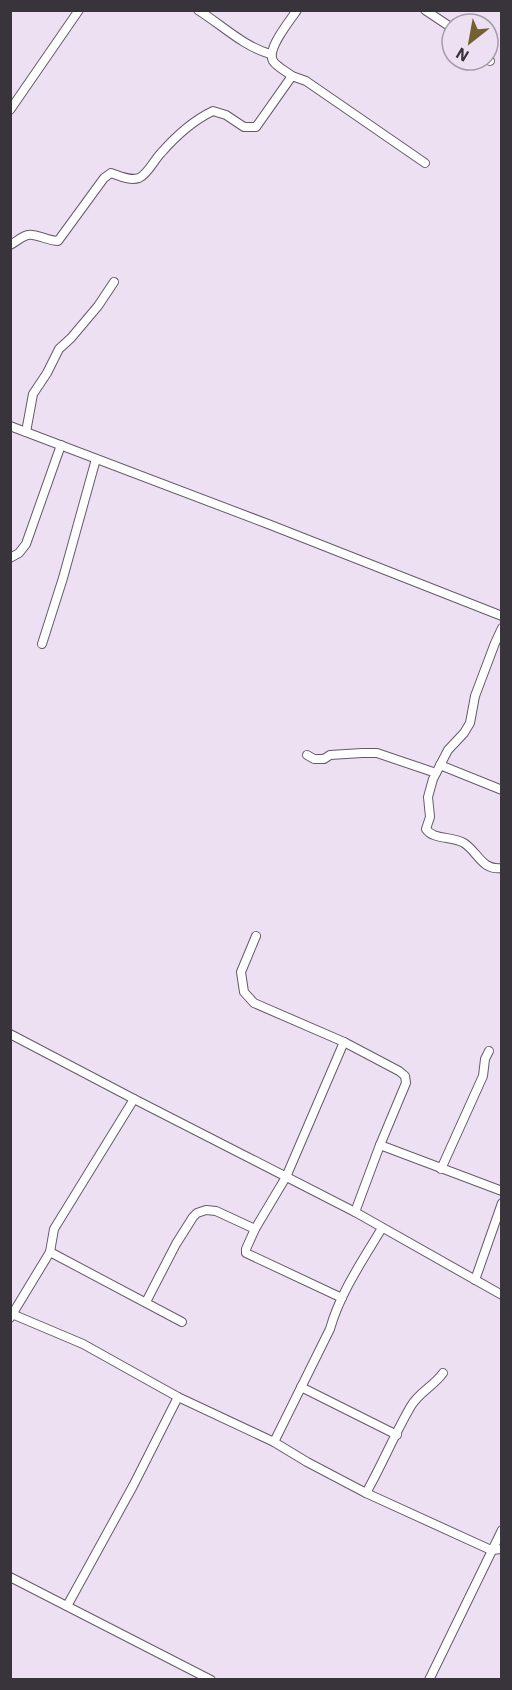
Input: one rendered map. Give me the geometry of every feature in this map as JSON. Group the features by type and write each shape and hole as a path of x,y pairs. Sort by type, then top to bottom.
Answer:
{"street":[{"path":"10,110 79,10"},
{"path":"198,10 240,39 270,54"},
{"path":"297,10 273,46 270,54 272,60 291,76 306,81 425,163"},
{"path":"425,10 440,20"},
{"path":"10,245 27,235 34,235 50,242 58,241 104,178 111,173 125,178 142,177 163,150 201,116 213,111 226,115 244,127 256,127 291,76"},
{"path":"26,432 33,394 59,349 98,306 114,282"},
{"path":"10,426 501,616"},
{"path":"10,558 19,553 26,544 61,445"},
{"path":"42,644 96,459"},
{"path":"501,628 475,696 470,723 465,733 448,750 428,792 430,817 426,826 426,831 435,836 457,840 468,846 485,865 495,869 501,868"},
{"path":"307,754 314,759 324,759 330,755 377,753 436,773"},
{"path":"440,765 501,790"},
{"path":"256,936 241,972 244,992 254,1003 344,1042 405,1076 406,1083 380,1145 356,1212"},
{"path":"10,1034 356,1212 501,1295"},
{"path":"342,1298 246,1254 246,1249 255,1229 286,1177 344,1042"},
{"path":"441,1169 483,1076 485,1059 489,1051"},
{"path":"134,1099 54,1229 50,1252 11,1316 83,1344 178,1396 274,1442 366,1494 490,1550 501,1549"},
{"path":"380,1145 501,1191"},
{"path":"475,1280 501,1203"},
{"path":"146,1302 176,1244 197,1213 206,1210 216,1211 255,1229"},
{"path":"274,1442 330,1329 342,1298 382,1228"},
{"path":"50,1252 182,1322"},
{"path":"366,1494 411,1404 437,1381 442,1373"},
{"path":"301,1387 397,1435"},
{"path":"67,1606 133,1486 178,1396"},
{"path":"429,1680 501,1530"},
{"path":"10,1577 210,1680"}]}
